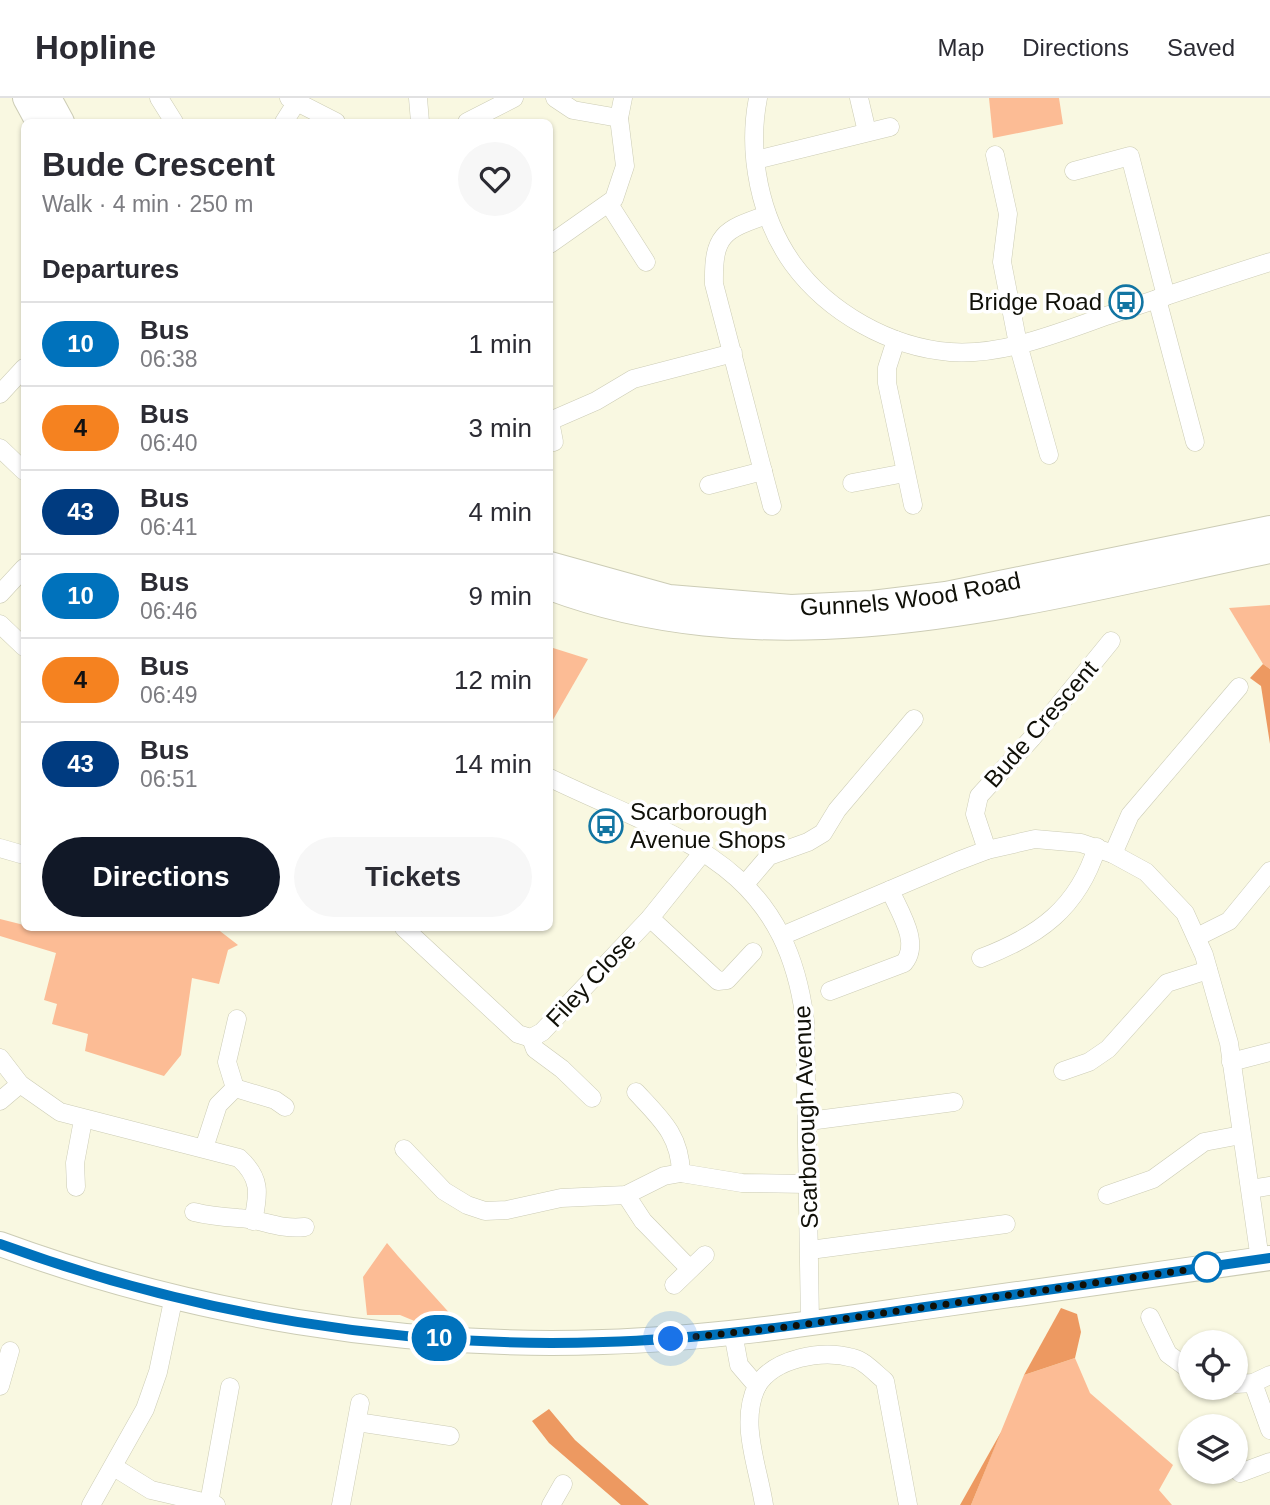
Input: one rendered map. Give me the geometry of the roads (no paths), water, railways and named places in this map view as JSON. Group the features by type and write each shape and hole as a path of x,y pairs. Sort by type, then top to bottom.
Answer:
{"main road":[{"path":"26,98 37,119"},
{"path":"48,98 59,119"},
{"name":"Gunnels Wood Road","path":"553,566 669,598 791,608 872,604 946,595 1270,529"},
{"name":"Gunnels Wood Road","path":"553,588 636,610 691,620 778,626 861,625 956,615 1270,550"}],"street":[{"path":"159,98 172,119"},
{"path":"418,98 419,119"},
{"path":"473,119 514,98"},
{"path":"555,98 573,110 619,118"},
{"path":"553,242 610,204 620,188 625,174 619,118 623,98"},
{"path":"758,98 756,160 767,215 783,251 805,280 839,309 870,329 896,340 952,352 1018,344 1270,262"},
{"path":"859,98 867,132"},
{"path":"285,119 293,101 330,119"},
{"path":"756,160 890,127"},
{"path":"995,155 1007,214 1002,261 1018,344 1049,455"},
{"path":"1074,171 1130,156 1195,442"},
{"path":"610,204 646,261"},
{"path":"767,215 743,223 723,236 713,253 714,284 772,506"},
{"path":"896,340 887,368 887,383 913,505"},
{"path":"553,419 596,401 633,379 733,353"},
{"path":"0,394 21,371"},
{"path":"553,436 554,442"},
{"path":"0,448 21,468"},
{"path":"709,485 763,471"},
{"path":"852,483 905,473"},
{"path":"0,594 21,571"},
{"path":"0,624 21,644"},
{"name":"Bude Crescent","path":"987,850 975,814 979,796 1032,738 1111,641"},
{"path":"981,958 1044,928 1083,882 1130,815 1239,687"},
{"path":"745,884 769,856 808,842 823,833 838,810 914,719"},
{"name":"Scarborough Avenue","path":"553,779 703,852 745,884 765,906 784,935 800,982 809,1121 807,1184 810,1324"},
{"path":"0,1244 174,1296 368,1333 499,1341 599,1342 733,1333 1265,1259 1241,1135 1223,1018 1197,937 1185,913 1168,892 1146,872 1105,850 1062,839 1035,839 987,850 784,935"},
{"path":"0,848 21,854"},
{"name":"Filey Close","path":"407,931 518,1034 531,1038 542,1032 650,918 703,852"},
{"path":"1197,937 1228,921 1270,871"},
{"path":"830,991 904,963 910,955 912,942 891,890"},
{"path":"650,918 718,981 727,980 753,952"},
{"path":"1063,1071 1089,1062 1108,1049 1167,983 1208,970"},
{"path":"235,1088 227,1062 237,1018"},
{"path":"531,1038 535,1049 562,1069 592,1098"},
{"path":"1231,1062 1270,1052"},
{"path":"0,1058 20,1084 45,1104 82,1120 239,1158 257,1178 259,1191 253,1220"},
{"path":"0,1101 20,1084"},
{"path":"235,1088 275,1100 285,1107"},
{"path":"204,1148 218,1105 235,1088"},
{"path":"636,1093 675,1137 680,1152 681,1173"},
{"path":"809,1121 954,1102"},
{"path":"76,1187 75,1163 82,1120"},
{"path":"1107,1195 1153,1179 1204,1142 1241,1135"},
{"path":"404,1149 444,1191 467,1205 485,1211 508,1210 561,1198 626,1195 664,1176 681,1173 742,1183 807,1184"},
{"path":"1251,1189 1270,1186"},
{"path":"626,1195 643,1221 690,1269"},
{"path":"194,1212 222,1219 253,1220 284,1229 305,1227"},
{"path":"810,1250 1006,1224"},
{"path":"674,1285 705,1255"},
{"path":"91,1505 136,1429 152,1390 174,1296"},
{"path":"1150,1317 1168,1354 1178,1361"},
{"path":"733,1333 739,1365 757,1386"},
{"path":"0,1386 10,1350"},
{"path":"764,1505 748,1426 748,1409 757,1386 767,1371 815,1356 855,1358 885,1381 908,1505"},
{"path":"1248,1383 1270,1375"},
{"path":"114,1468 151,1490 212,1504 230,1387"},
{"path":"1248,1391 1270,1430"},
{"path":"341,1505 360,1403"},
{"path":"357,1422 450,1436"},
{"path":"1248,1470 1270,1462"},
{"path":"551,1505 563,1484"}],"place":[{"name":"Bridge Road","path":"1126,302"},
{"name":"Scarborough Avenue Shops","path":"606,826"}]}
